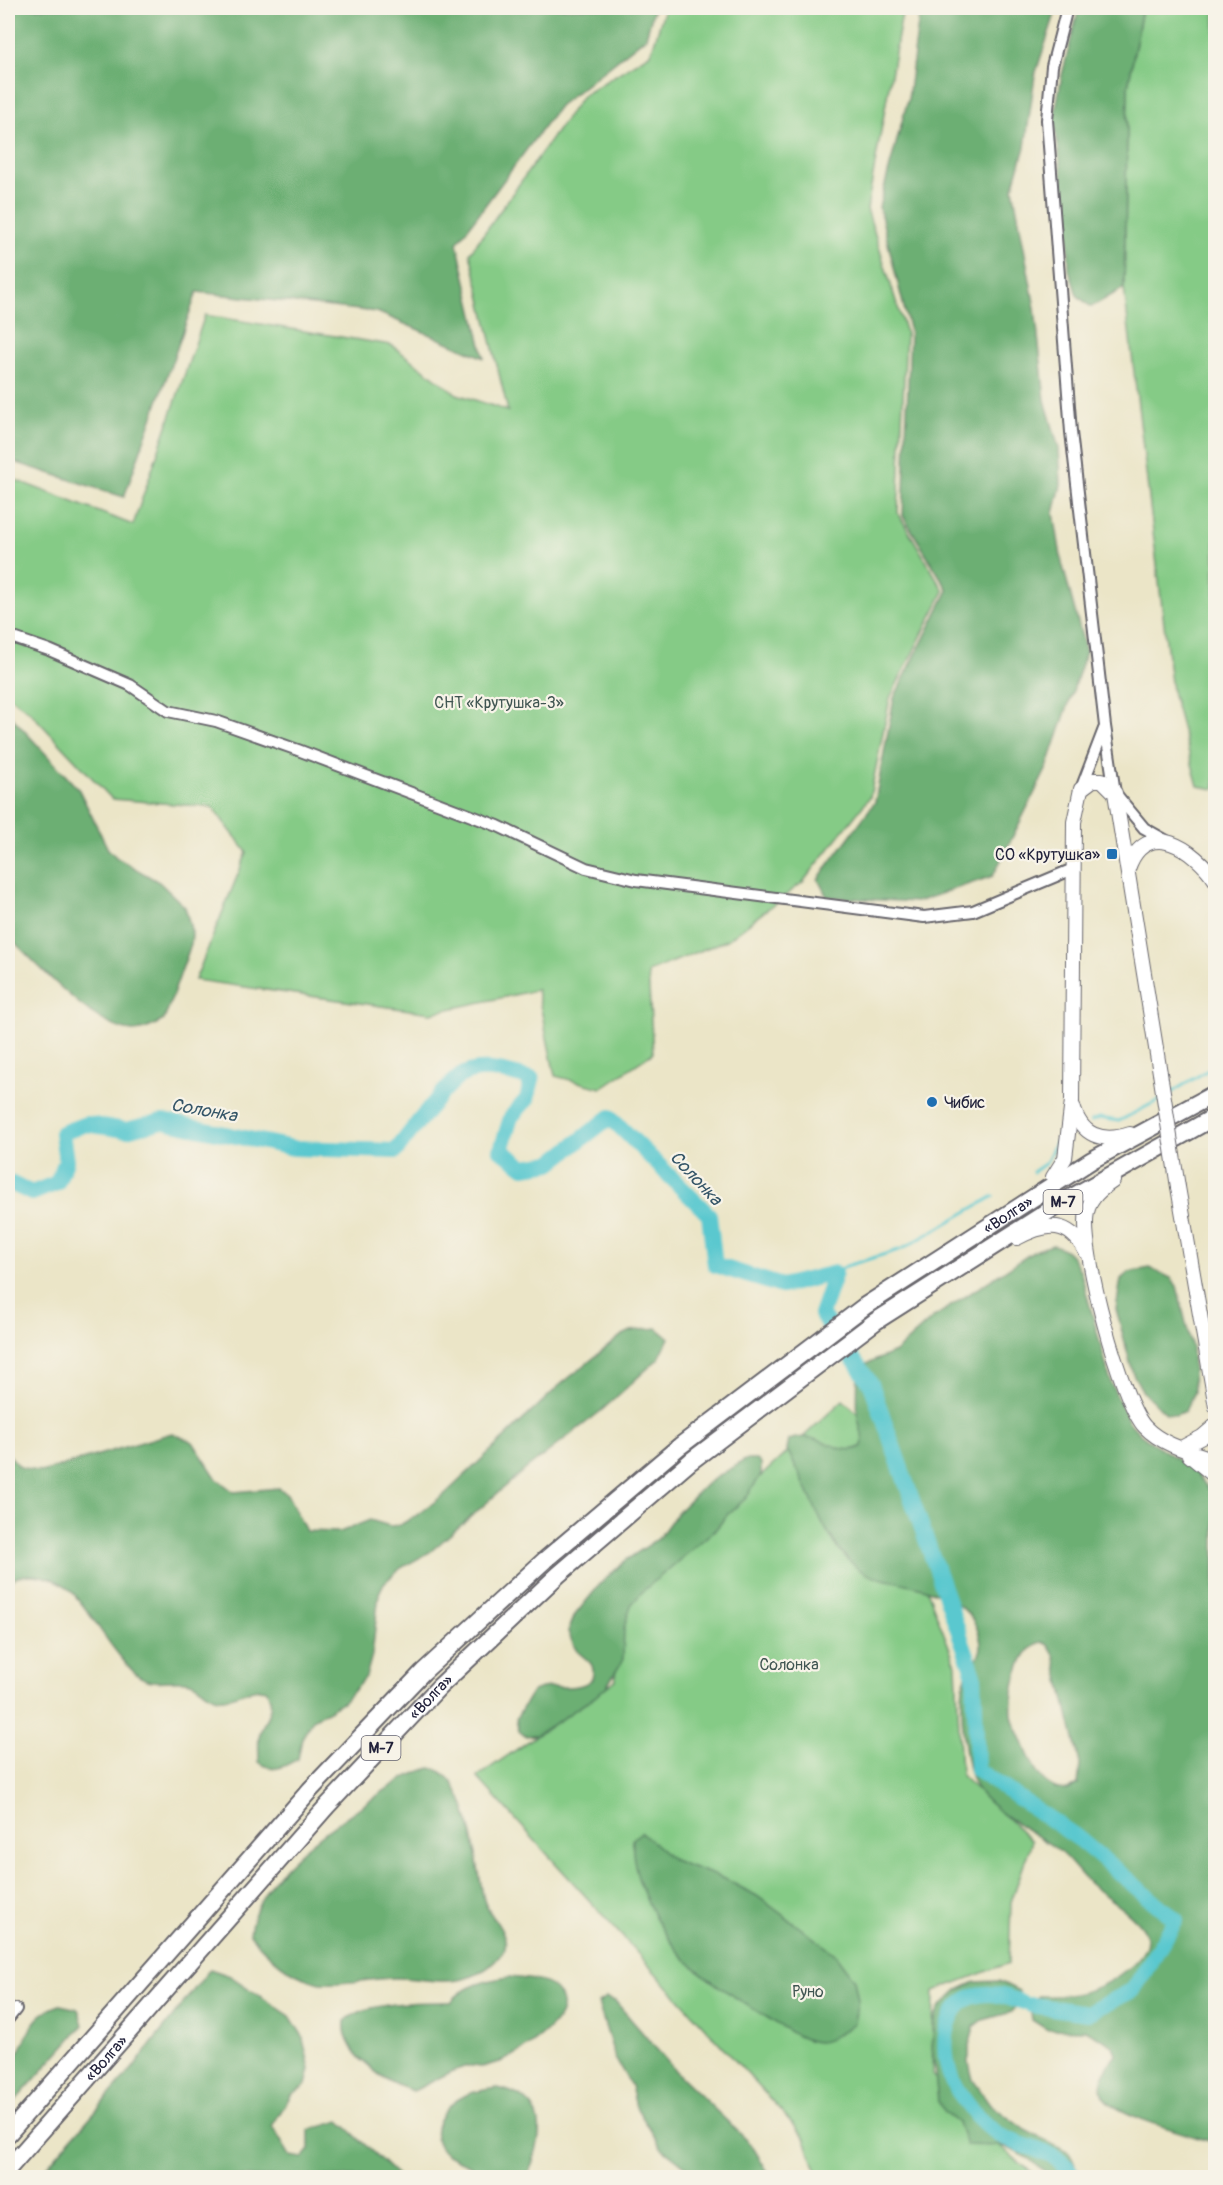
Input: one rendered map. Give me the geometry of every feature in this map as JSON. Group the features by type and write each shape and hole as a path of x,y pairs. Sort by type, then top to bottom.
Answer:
{"highway":[{"name":"«Волга»","path":"8,2134 310,1790 423,1672 545,1560 680,1446 865,1306 1130,1135 1215,1093"},
{"name":"«Волга»","path":"8,2169 327,1806 439,1687 558,1575 673,1476 803,1374 876,1321 1058,1205 1215,1116"}],"main road":[{"path":"1053,1177 1065,1158 1072,1101 1074,822 1081,789 1093,780 1102,780 1115,793 1215,1407"},
{"path":"1128,871 1132,859 1142,844 1167,842 1197,860 1215,881"},
{"path":"1072,1101 1078,1120 1089,1132 1105,1139 1130,1135"},
{"path":"1014,1208 1035,1189 1053,1177 1130,1135"},
{"path":"1087,1254 1086,1220 1092,1198 1133,1168 1147,1154"},
{"path":"982,1254 1038,1229 1053,1226 1064,1229 1077,1237 1087,1254 1131,1406 1146,1428 1181,1448 1215,1460"},
{"path":"1181,1448 1202,1437 1215,1425"},
{"path":"1181,1448 1215,1477"}],"street":[{"path":"1067,8 1052,66 1047,120 1071,432 1105,726 1115,793 1144,828 1167,842"},
{"path":"8,636 49,650 130,685 168,711 216,721 298,750 498,826 586,868 636,880 924,917 973,911 1072,870"},
{"path":"1081,789 1105,726"},
{"path":"8,2019 16,2009"}],"green space":[{"path":"8,8 654,8 646,37 559,106 457,243 484,358 377,312 197,292 124,497 8,460"},
{"name":"СНТ «Крутушка-3»","path":"665,8 903,8 867,209 906,333 898,513 944,591 890,698 870,797 803,882 727,940 648,972 653,1053 601,1088 555,1076 537,990 431,1013 195,980 247,852 212,807 112,799 28,710 8,696 8,477 133,525 205,315 391,345 457,394 508,411 470,253 582,96 651,53"},
{"path":"920,8 1057,8 1035,75 1025,147 1013,188 1035,308 1045,400 1059,449 1061,485 1054,513 1062,563 1086,652 1047,768 993,876 917,902 827,897 818,879 875,802 894,698 948,590 903,516 910,332 879,207 908,99"},
{"path":"1079,8 1142,8 1128,87 1124,288 1091,307 1077,295 1069,270 1068,218 1054,119 1062,75"},
{"path":"1142,8 1215,8 1215,789 1198,786 1172,691 1124,288 1128,87"},
{"path":"8,713 79,790 108,849 117,858 159,882 185,907 192,933 191,944 164,1020 153,1026 133,1031 101,1019 66,993 8,936"},
{"path":"1053,1245 1071,1255 1076,1263 1081,1273 1111,1383 1129,1422 1142,1436 1193,1469 1215,1497 1215,2143 1152,2123 1118,2109 1107,2101 1101,2088 1105,2072 1116,2054 1113,2045 1086,2030 1046,2029 1032,2020 1030,2004 1039,1996 1063,1996 1086,1992 1107,1983 1131,1966 1146,1945 1143,1929 1130,1915 1090,1884 1060,1852 1005,1816 979,1792 974,1783 967,1757 962,1710 963,1686 980,1652 980,1636 975,1624 963,1609 946,1597 916,1586 874,1577 856,1567 844,1555 825,1527 787,1450 789,1440 800,1437 819,1440 845,1449 862,1446 858,1413 859,1367 895,1352 934,1317 1036,1250","holes":["1042,1642 1048,1645 1054,1655 1080,1764 1078,1784 1068,1790 1058,1789 1042,1779 1027,1753 1012,1717 1015,1683 1022,1661 1034,1645"]},
{"path":"1150,1268 1171,1278 1177,1286 1192,1348 1194,1392 1185,1411 1176,1415 1166,1413 1143,1392 1133,1374 1116,1309 1121,1279 1129,1272"},
{"path":"657,1328 669,1338 659,1358 601,1411 521,1473 430,1552 401,1568 384,1583 379,1593 372,1655 366,1677 343,1702 313,1719 302,1738 298,1759 283,1767 269,1768 259,1762 259,1737 271,1703 266,1690 254,1690 231,1697 218,1698 211,1696 191,1682 147,1680 125,1663 67,1587 50,1578 31,1575 15,1578 8,1583 8,1454 20,1467 41,1472 172,1433 193,1442 217,1479 234,1492 279,1488 287,1494 306,1531 340,1532 370,1520 390,1526 400,1525 419,1514 446,1493 560,1385 621,1336 631,1331"},
{"name":"Руно","path":"843,1400 860,1415 956,1665 961,1775 1032,1841 1011,1902 1009,1963 934,1991 932,2075 990,2138 1037,2177 819,2177 803,2135 477,1777 616,1680 607,1608 744,1492"},
{"path":"745,1460 757,1460 761,1464 761,1475 745,1499 727,1515 716,1529 643,1591 631,1605 624,1628 623,1660 607,1686 595,1697 537,1735 525,1736 519,1731 516,1719 532,1692 546,1687 579,1686 592,1679 592,1666 577,1651 568,1632 575,1615 600,1584 626,1560 658,1539 676,1514 707,1483"},
{"path":"431,1768 444,1774 455,1787 463,1804 484,1900 505,1940 502,1953 479,1973 452,1981 393,1978 320,1983 295,1974 281,1965 250,1934 255,1914 276,1877 308,1846 359,1808 402,1780"},
{"name":"Руно","path":"641,1832 673,1860 725,1879 757,1896 834,1953 854,1980 858,2000 854,2023 828,2040 818,2042 805,2039 734,1997 687,1960 670,1941 640,1884 633,1854 633,1839"},
{"path":"210,1969 230,1976 290,2016 302,2035 310,2069 306,2085 291,2095 272,2126 290,2156 303,2158 309,2151 309,2130 340,2121 399,2177 38,2177 132,2069"},
{"path":"509,1977 548,1984 559,1995 562,2003 557,2020 550,2028 530,2045 503,2061 481,2067 460,2068 413,2091 379,2074 358,2056 350,2045 345,2021 355,2014 395,2004 451,2002 470,1987"},
{"path":"999,1981 1019,1991 1015,2008 1012,2012 983,2020 974,2027 969,2045 969,2063 973,2080 990,2104 1025,2130 1069,2153 1082,2177 1054,2177 1016,2151 999,2146 966,2145 958,2123 944,2112 938,2101 932,2047 935,2017 940,2007 958,1990 975,1982"},
{"path":"606,1998 615,2001 679,2075 751,2144 771,2177 699,2177 661,2147 636,2107 631,2086 615,2058 598,2003"},
{"path":"60,2005 78,2009 83,2025 8,2109 8,2068 21,2050 33,2024 48,2010"},
{"path":"498,2088 527,2101 535,2111 539,2122 537,2147 527,2177 473,2177 471,2166 448,2155 437,2142 437,2126 440,2118 451,2105 470,2093"}],"waterway":[{"path":"1169,1094 1216,1065"},
{"name":"Солонка","path":"8,1182 32,1193 57,1183 66,1161 62,1133 86,1124 126,1130 163,1121 293,1148 396,1151 428,1109 457,1079 472,1071 490,1070 532,1079 527,1099 511,1117 501,1150 524,1167 551,1163 610,1117 709,1215 715,1265 782,1286 835,1273 821,1314 871,1384 974,1675 977,1770 1075,1836 1176,1920 1133,1990 1088,2013 1031,2005"},
{"path":"1091,1121 1099,1118 1119,1121 1161,1099"},
{"path":"1033,1172 1046,1163 1056,1141"},
{"path":"835,1273 846,1266 902,1249 994,1196"},
{"name":"Солонка","path":"1021,2002 990,1994 973,1996 960,2004 952,2016 947,2031 945,2048 947,2064 959,2093 989,2127 1001,2136 1052,2156 1069,2169 1074,2178"}],"place":[{"name":"СО «Крутушка»","path":"1112,854"},
{"name":"Чибис","path":"932,1102"}]}
